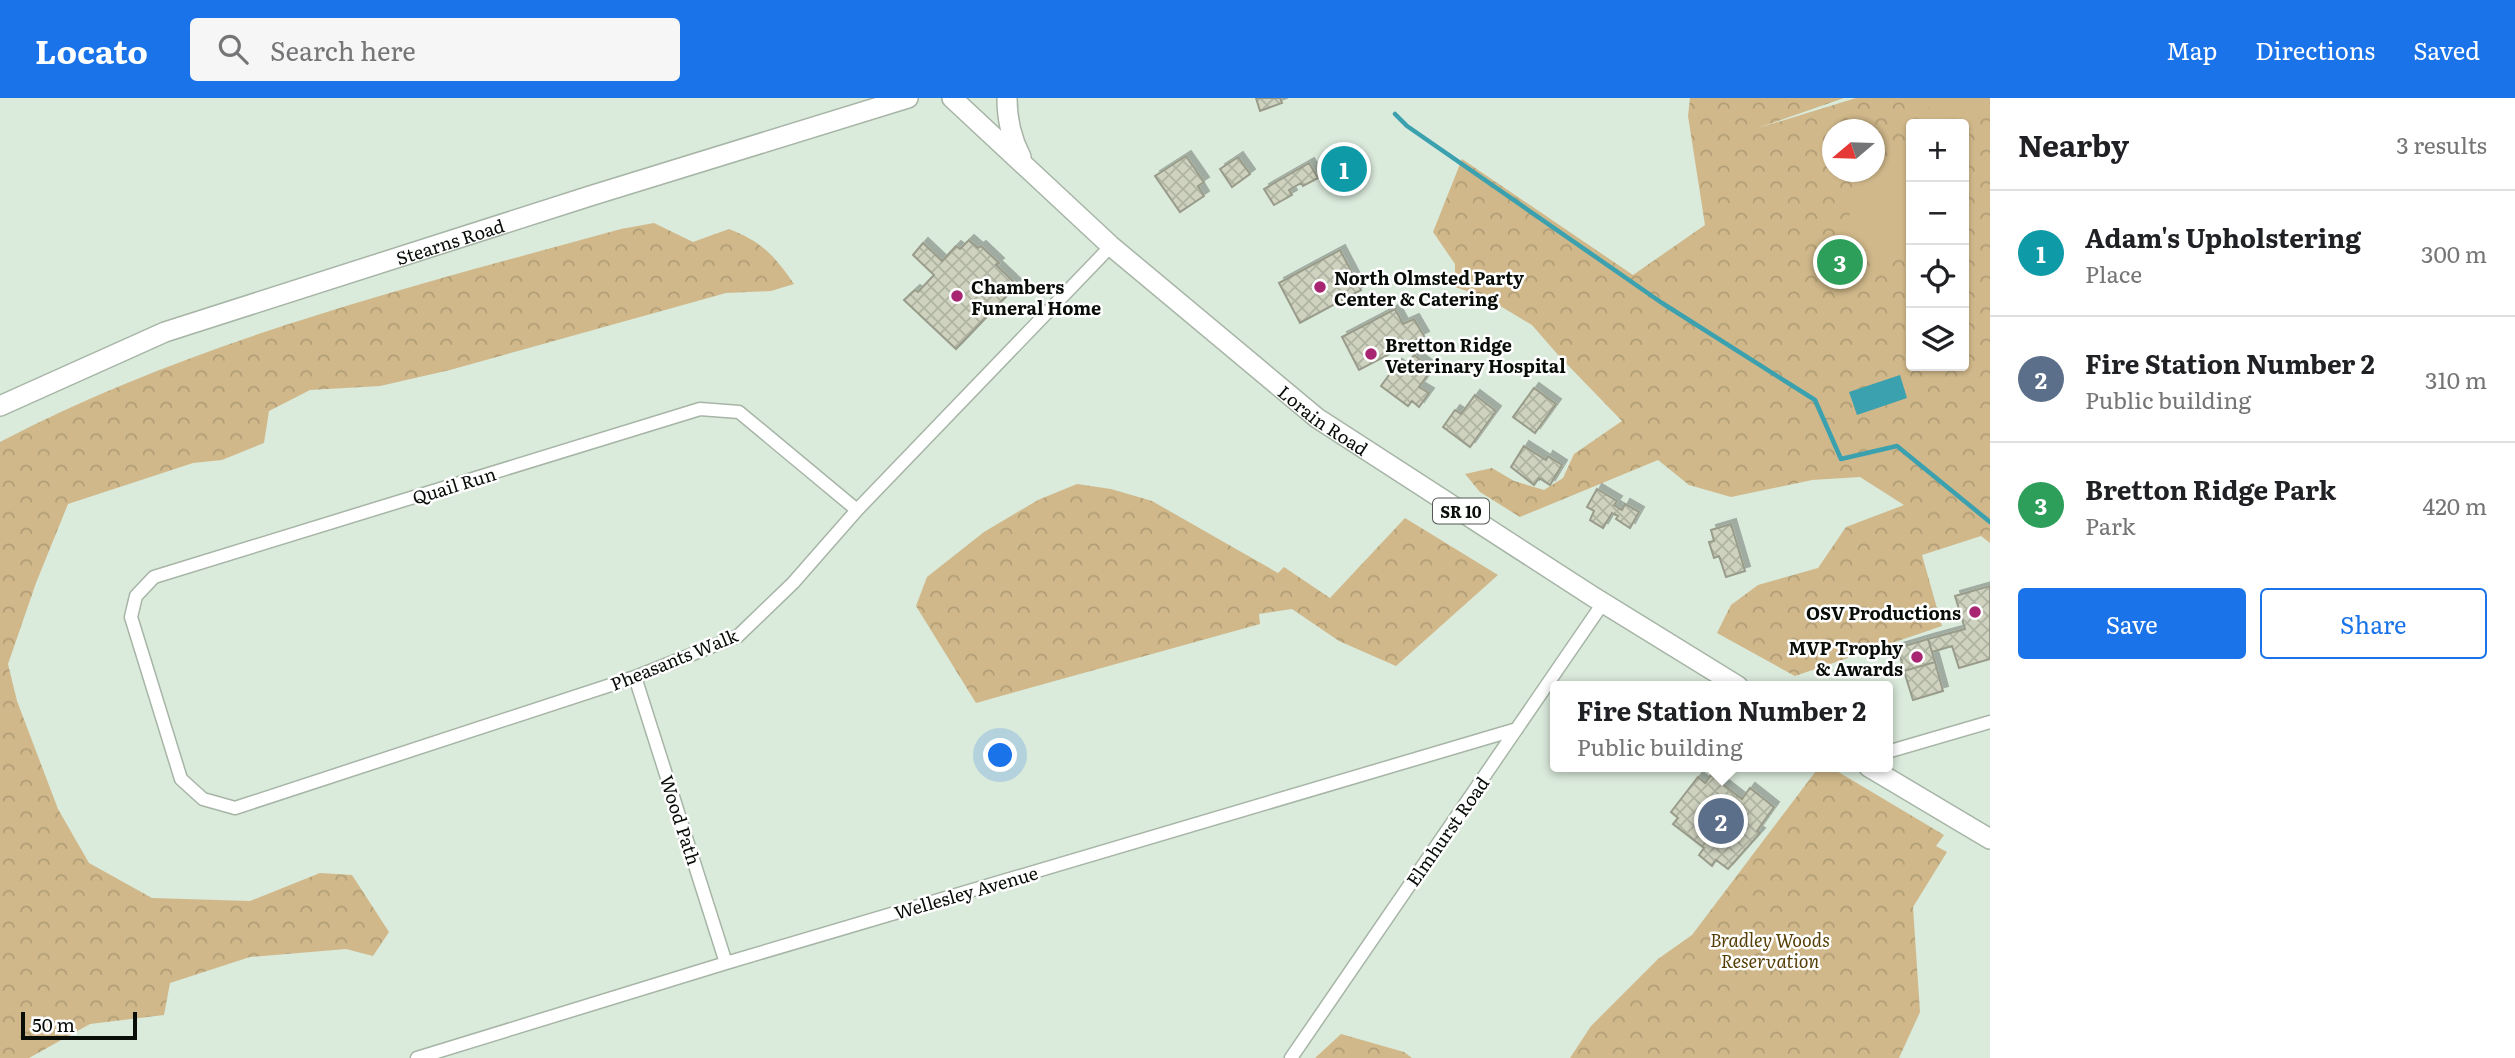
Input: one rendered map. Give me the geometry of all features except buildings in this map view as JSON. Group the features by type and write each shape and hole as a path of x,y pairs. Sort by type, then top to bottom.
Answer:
{"main road":[{"path":"848,117 864,98"},
{"name":"Stearns Road","path":"0,406 165,332 564,204 908,98"},
{"name":"Lorain Road","path":"952,98 1111,246 1317,418 1730,681"},
{"path":"1007,98 1007,114 1013,142 1027,167"},
{"path":"1877,772 1990,839"}],"street":[{"name":"Pheasants Walk","path":"156,702 181,779 203,799 235,808 635,677 738,636 793,583 857,510 1111,246"},
{"name":"Quail Run","path":"156,702 131,617 136,596 154,577 700,409 739,412 857,510"},
{"name":"Elmhurst Road","path":"1550,681 1604,603"},
{"name":"Wood Path","path":"635,677 726,963"},
{"name":"Elmhurst Road","path":"1291,1058 1550,681"},
{"path":"1893,750 1990,722"},
{"name":"Wellesley Avenue","path":"417,1058 726,963 1517,729"}],"green space":[{"path":"1690,98 1844,98 1758,128 1856,98 1990,98 1990,543 1981,536 1922,555 1942,626 1795,676 1717,633 1731,605 1758,585 1818,568 1846,527 1904,505 1860,477 1812,480 1731,497 1689,485 1658,460 1520,517 1480,492 1465,474 1492,468 1514,481 1544,490 1563,478 1574,454 1622,421 1532,325 1487,298 1455,287 1455,264 1433,232 1462,159 1633,275 1705,225 1688,116"},
{"path":"1925,98 1989,98 1990,107 1950,119 1932,119"},
{"path":"1906,160 1906,247 1877,259 1853,241 1850,221 1852,194 1860,182 1885,182 1885,167"},
{"path":"654,223 693,242 729,229 750,239 766,251 794,284 771,291 726,293 450,370 380,386 310,390 269,411 264,443 222,460 193,463 68,504 36,583 8,664 17,701 58,809 89,863 152,898 250,901 320,873 352,875 389,932 373,956 346,949 250,957 170,983 164,1015 90,1024 29,1058 0,1058 0,442 74,406 150,374 304,319 462,272 621,229"},
{"path":"1077,484 1111,489 1152,501 1278,573 1284,567 1330,598 1405,518 1498,575 1396,666 1339,641 1292,609 1259,614 1260,624 976,703 916,606 927,577 984,532 1038,500"},
{"name":"Bradley Woods Reservation","path":"1815,772 1838,772 1944,835 1936,846 1947,852 1913,907 1920,1012 1899,1058 1570,1058 1591,1026 1658,959 1692,935"},
{"path":"1341,1034 1404,1052 1412,1058 1315,1058"}],"water":[{"path":"1900,375 1907,398 1857,415 1849,392"}],"waterway":[{"path":"1395,114 1407,126 1662,303 1815,400 1841,459 1897,446 1990,522"}],"place":[{"name":"Adam's Upholstering","path":"1344,169"},
{"name":"Bretton Ridge Park","path":"1840,262"},
{"name":"North Olmsted Party Center & Catering","path":"1320,287"},
{"name":"Chambers Funeral Home","path":"957,296"},
{"name":"Bretton Ridge Veterinary Hospital","path":"1371,354"},
{"name":"OSV Productions","path":"1975,612"},
{"name":"MVP Trophy & Awards","path":"1917,657"},
{"name":"Fire Station Number 2","path":"1721,821"}]}
